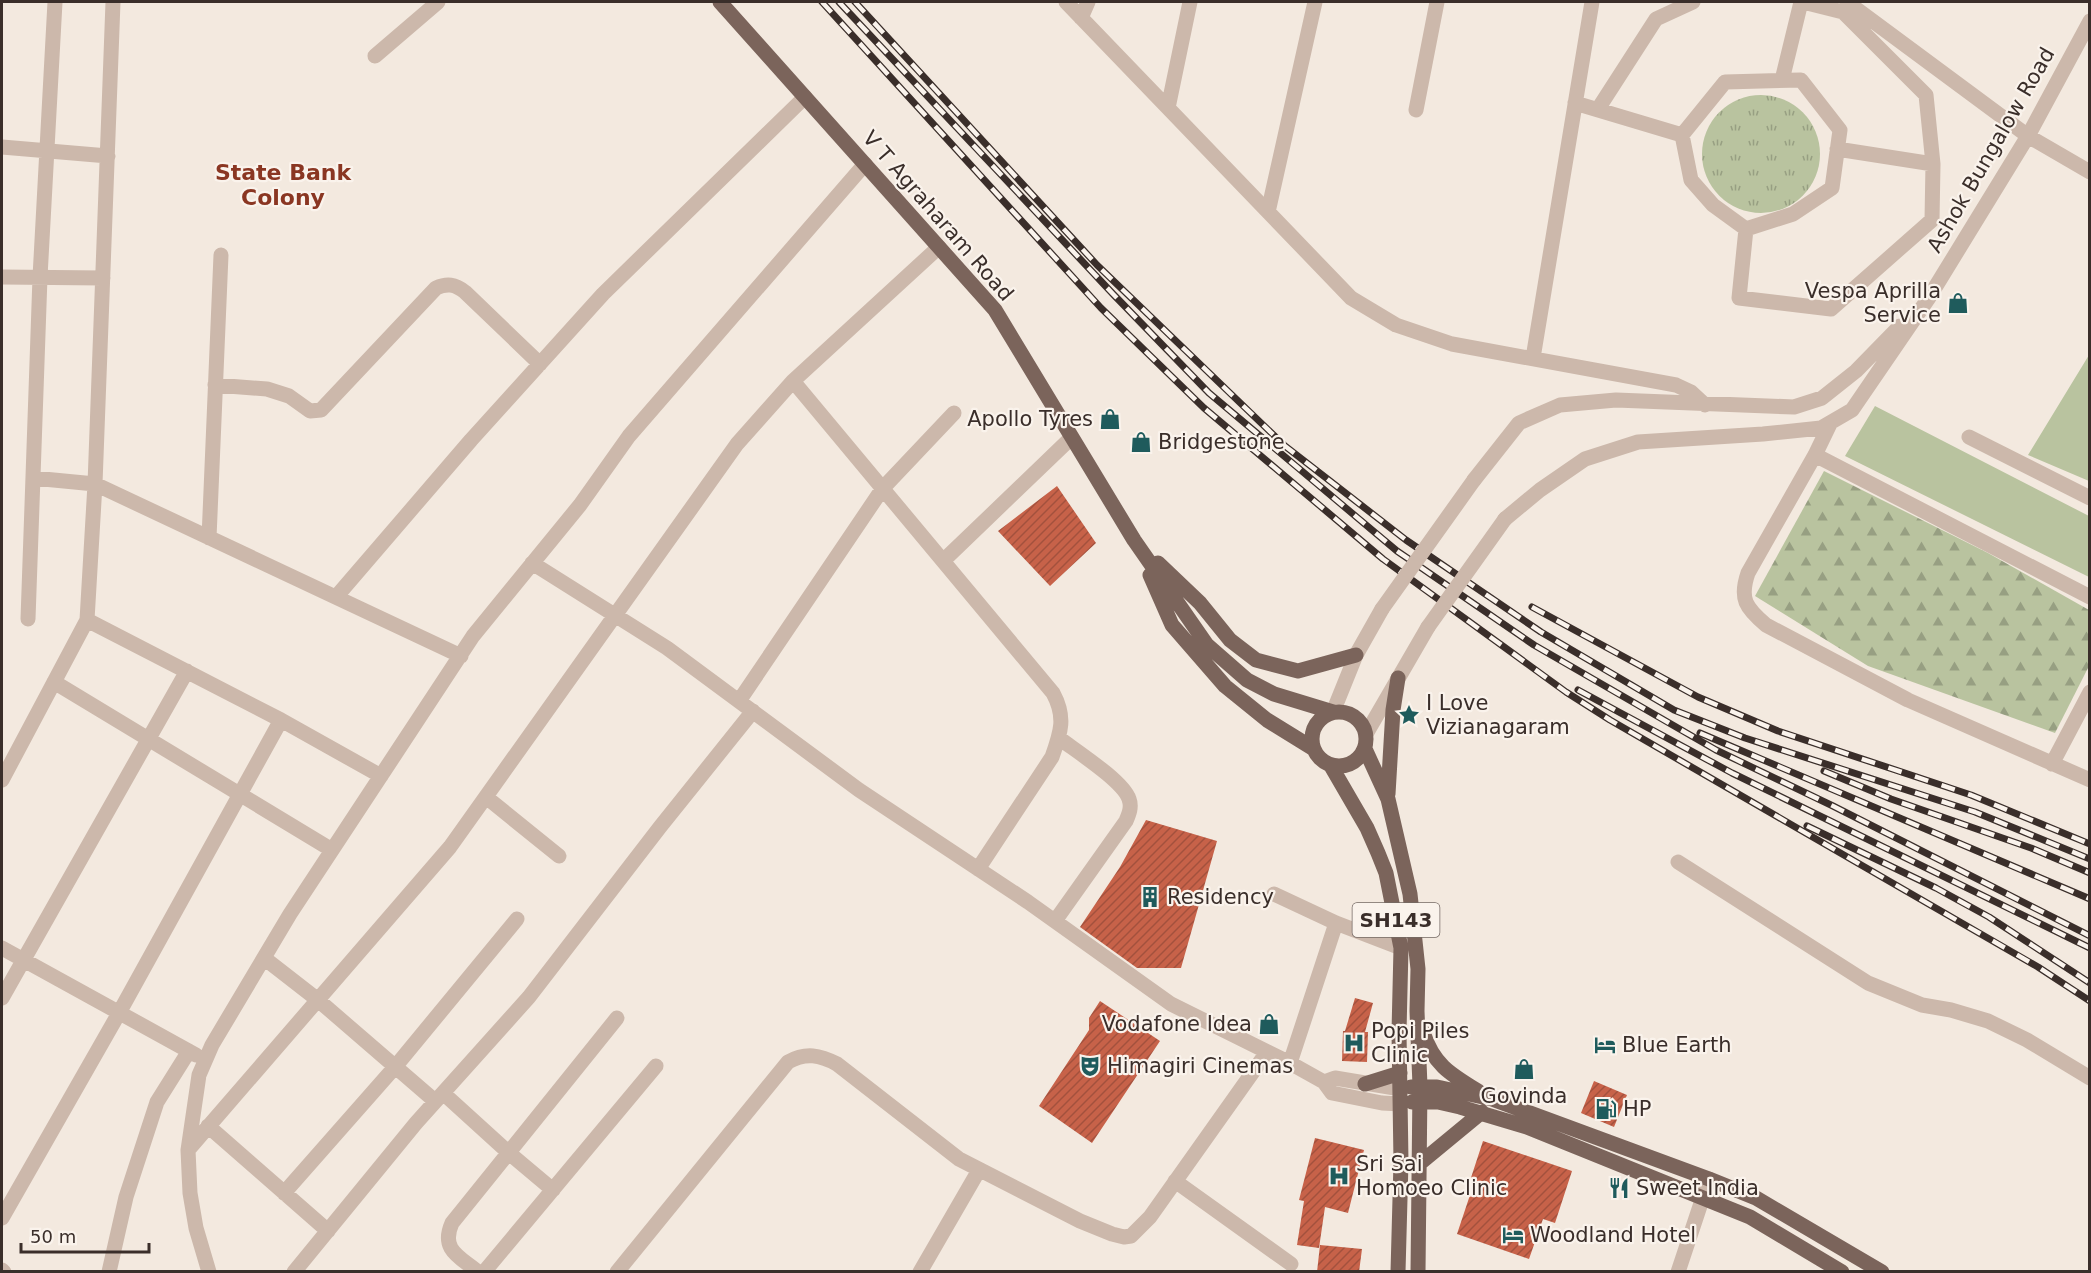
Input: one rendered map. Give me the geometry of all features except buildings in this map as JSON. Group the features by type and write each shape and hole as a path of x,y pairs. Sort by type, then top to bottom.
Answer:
{"main road":[{"name":"V T Agraharam Road","path":"720,2 995,310 1134,540"},
{"path":"1134,540 1200,603 1230,639 1256,660 1298,671 1356,655"},
{"path":"1134,540 1207,645 1247,680 1274,694 1356,718 1362,725 1365,741 1354,762 1348,765 1331,765"},
{"path":"1134,540 1172,625 1225,686 1267,720 1314,749"},
{"path":"1388,799 1393,710 1398,678"},
{"path":"1314,749 1312,741 1316,724 1322,718 1340,712"},
{"name":"SH143","path":"1365,741 1388,799 1410,894 1418,969 1420,1094 1418,1272"},
{"name":"SH143","path":"1314,749 1324,762 1331,765 1367,828 1378,853 1386,873 1401,948 1399,1032 1401,1162 1398,1272"},
{"path":"1417,1011 1427,1047 1439,1064 1451,1075 1492,1099"},
{"path":"1365,1084 1401,1073"},
{"path":"1401,1096 1454,1090 1492,1099 1610,1141 1756,1198 1882,1272"},
{"path":"1420,1094 1438,1102 1482,1112 1527,1127 1703,1197 1750,1217 1842,1272"},
{"path":"1419,1164 1482,1112"},
{"path":"1605,1158 1610,1141"}],"street":[{"path":"28,619 40,277 56,2"},
{"path":"2,780 87,620 95,484 113,2"},
{"path":"375,56 438,2"},
{"path":"1066,2 1351,298 1396,325 1452,344 1676,385 1691,392 1705,405"},
{"path":"1081,18 1088,2"},
{"path":"1168,108 1190,2"},
{"path":"1268,212 1315,2"},
{"path":"1416,110 1437,2"},
{"path":"1533,358 1592,2"},
{"path":"1598,109 1656,19 1693,2"},
{"path":"1746,229 1739,298 1831,309 1932,220 1933,164 1926,95 1842,12 1802,2 1782,80"},
{"path":"1847,2 2028,136 2090,172"},
{"name":"Ashok Bungalow Road","path":"1365,741 1428,627 1505,519 1540,489 1585,459 1638,442 1821,428 1852,410 1928,299 2028,136 2090,21"},
{"path":"1682,135 1725,82 1782,80 1801,80 1840,130 1832,188 1793,214 1746,229"},
{"path":"336,597 471,440 603,294 805,97"},
{"path":"1575,102 1682,135"},
{"path":"1682,135 1691,180 1713,205 1746,229"},
{"path":"2,147 108,156"},
{"path":"1837,149 1933,164"},
{"path":"209,1272 196,1228 190,1193 188,1150 195,1089 205,1060 290,914 473,636 580,505 629,436 865,165"},
{"path":"188,1150 450,847 737,444 794,381 939,247"},
{"path":"210,538 221,255"},
{"path":"2,277 103,278"},
{"path":"215,384 267,389 289,396 310,411 321,410 436,288 444,285 458,286 540,364"},
{"name":"Ashok Bungalow Road","path":"1340,712 1356,655 1382,609 1474,480 1519,423 1560,405 1616,400 1794,407 1822,398 1856,370 1928,299"},
{"path":"794,381 1053,693 1061,711 1059,738 1052,756 978,869"},
{"path":"739,701 883,488 954,413"},
{"path":"1830,424 1815,455 1748,573 1743,594 1754,614 1766,625 1908,700 2090,780"},
{"path":"1969,437 2090,498"},
{"path":"943,561 1071,438"},
{"path":"1815,455 2090,597"},
{"path":"33,478 95,484 461,656"},
{"path":"532,563 667,648 859,790 1055,921 1171,1004 1290,1063 1324,1082 1332,1093 1382,1103 1401,1096"},
{"path":"87,620 281,720 381,776"},
{"path":"2,998 187,671"},
{"path":"54,682 333,850"},
{"path":"2052,765 2090,692"},
{"path":"294,1272 439,1097 529,997 753,711"},
{"path":"2,1218 281,720"},
{"path":"1055,921 1126,821 1130,805 1129,797 1120,784 1059,738"},
{"path":"486,797 558,856"},
{"path":"1678,862 1868,983 1922,1005 1988,1021 2027,1040 2090,1078"},
{"path":"1274,894 1336,923 1401,948"},
{"path":"285,1193 395,1067 517,919"},
{"path":"1290,1063 1336,923"},
{"path":"2,948 205,1060"},
{"path":"264,958 318,1000 395,1067 439,1097 553,1190"},
{"path":"478,1272 449,1246 449,1231 452,1223 617,1018"},
{"path":"109,1272 126,1197 157,1102 189,1051"},
{"path":"617,1272 788,1062 799,1056 813,1055 837,1064 959,1159 1080,1221 1124,1237 1131,1236 1139,1229 1267,1052"},
{"path":"484,1272 656,1066"},
{"path":"1324,1082 1335,1078 1365,1084 1401,1096"},
{"path":"208,1126 328,1231"},
{"path":"920,1272 979,1170"},
{"path":"1678,1272 1709,1179"},
{"path":"1175,1181 1291,1264"}],"green space":[{"path":"1761,95 1784,99 1803,112 1816,131 1820,154 1816,177 1803,196 1784,209 1761,213 1738,209 1719,196 1706,177 1702,154 1706,131 1719,112 1738,99"},
{"path":"2089,355 2089,481 2028,455"},
{"path":"1875,406 2089,516 2089,577 1845,456"},
{"path":"1824,471 1988,553 2089,610 2089,666 2055,733 1868,666 1755,596"}],"railway":[{"path":"822,2 1101,308 1204,408 1383,559 1566,692 1610,720 2038,967 2090,1001"},
{"path":"839,2 1209,393 1397,551 1534,645 1716,750 1833,806 2090,936"},
{"path":"855,2 1097,265 1285,446 1406,540 1541,632 1674,710 1745,738 1975,812 2090,859"},
{"path":"1532,607 1698,697 1778,731 1971,795 2090,844"},
{"path":"1578,690 1732,773 2090,948"},
{"path":"1700,733 2090,899"},
{"path":"1824,771 1891,799 2031,848 2090,873"},
{"path":"1807,826 1936,888 1989,917 2090,983"}],"place":[{"name":"Vespa Aprilla Service","path":"1958,303"},
{"name":"Apollo Tyres","path":"1110,419"},
{"name":"Bridgestone","path":"1141,442"},
{"name":"I Love Vizianagaram","path":"1409,715"},
{"name":"Residency","path":"1150,897"},
{"name":"Vodafone Idea","path":"1269,1024"},
{"name":"Popi Piles Clinic","path":"1354,1043"},
{"name":"Blue Earth","path":"1605,1045"},
{"name":"Himagiri Cinemas","path":"1090,1066"},
{"name":"Govinda","path":"1524,1069"},
{"name":"HP","path":"1606,1109"},
{"name":"Sri Sai Homoeo Clinic","path":"1339,1176"},
{"name":"Sweet India","path":"1619,1188"},
{"name":"Woodland Hotel","path":"1513,1235"}],"district":[{"name":"State Bank Colony","path":"283,184"}]}
